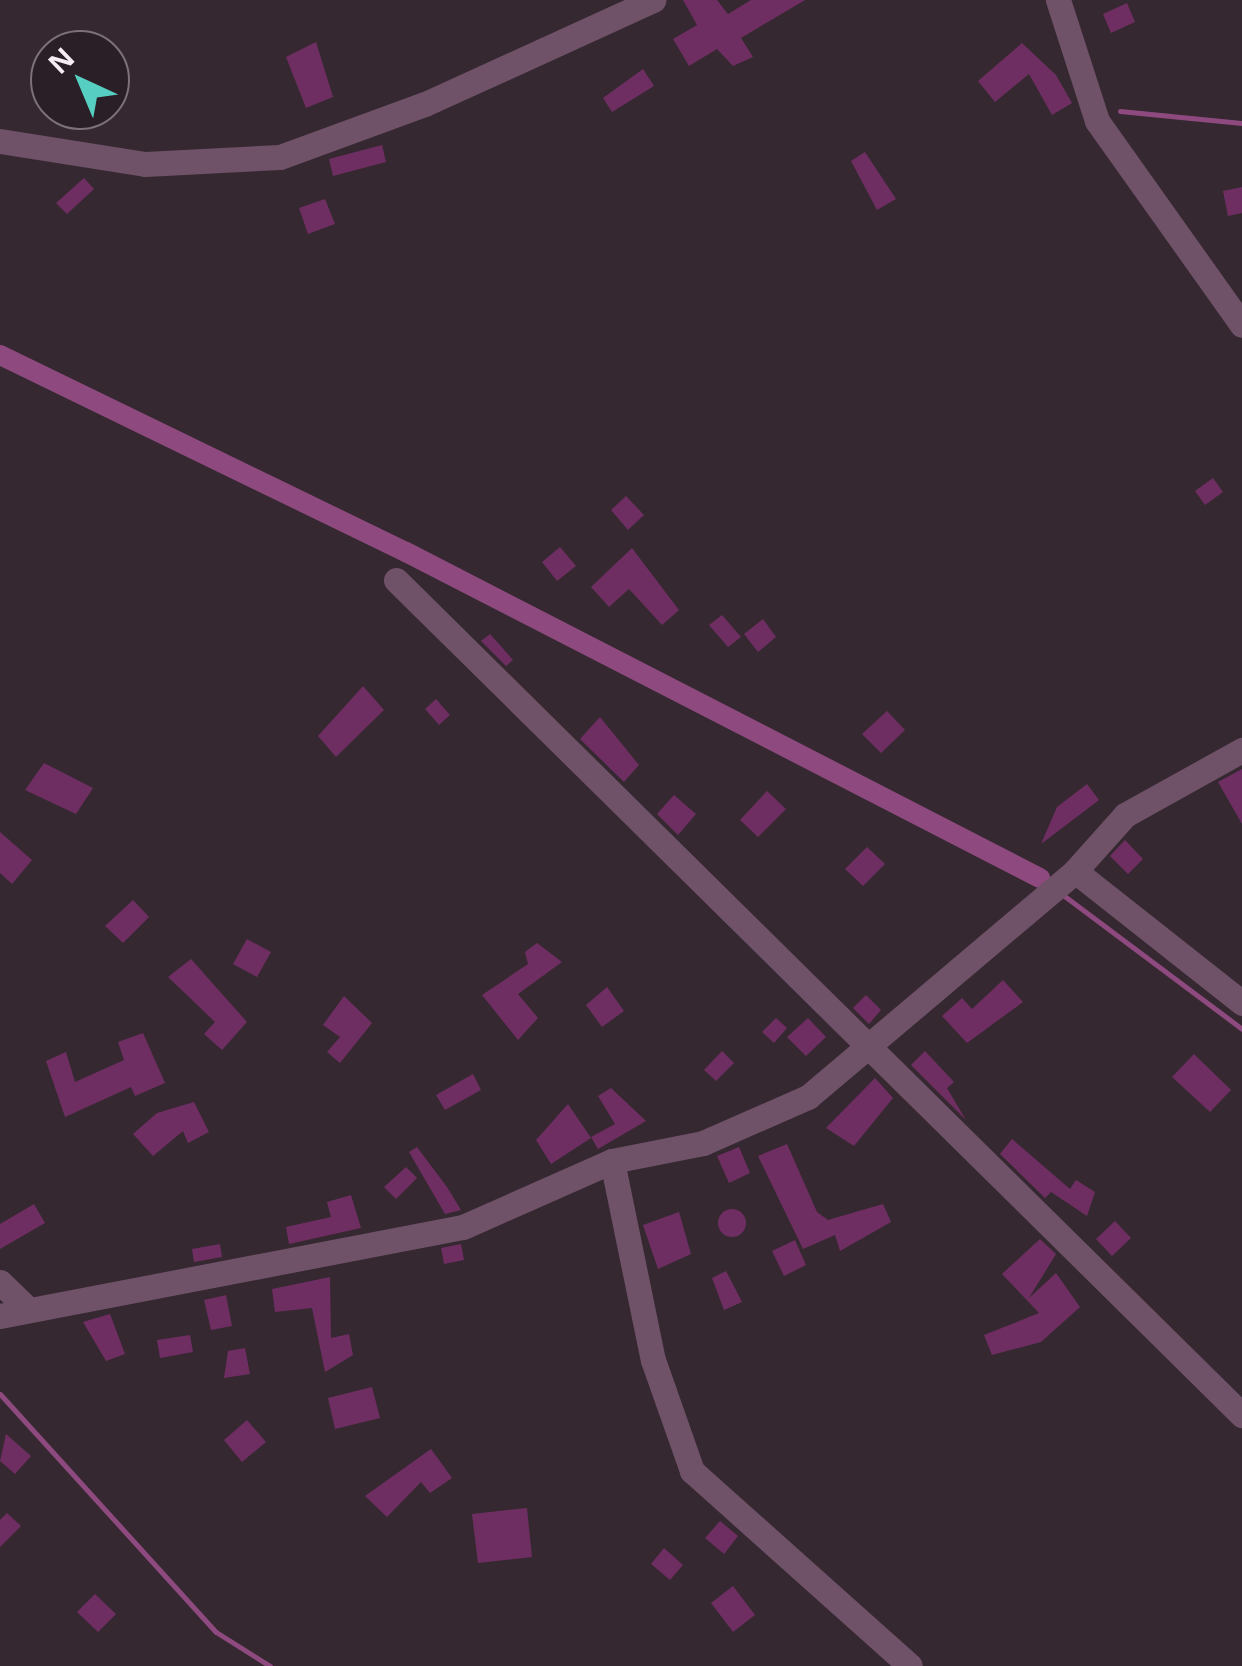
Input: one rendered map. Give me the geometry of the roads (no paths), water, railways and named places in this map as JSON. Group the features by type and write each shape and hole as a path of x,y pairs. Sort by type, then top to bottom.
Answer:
{"street":[{"path":"0,140 145,164 280,157 425,104 653,0"},
{"path":"1058,0 1098,121 1242,325"},
{"path":"396,580 1242,1415"},
{"path":"0,1316 27,1308 282,1269 463,1227 612,1162 721,1136 808,1096 1061,883 1124,814 1242,750"},
{"path":"1061,883 1242,1003"},
{"path":"612,1162 652,1360 692,1471 910,1666"},
{"path":"0,1282 27,1308"}],"waterway":[{"path":"1120,111 1242,123"},
{"path":"0,355 406,552 1040,878"},
{"path":"1063,895 1242,1029"},
{"path":"0,1394 216,1632 270,1666"}]}
